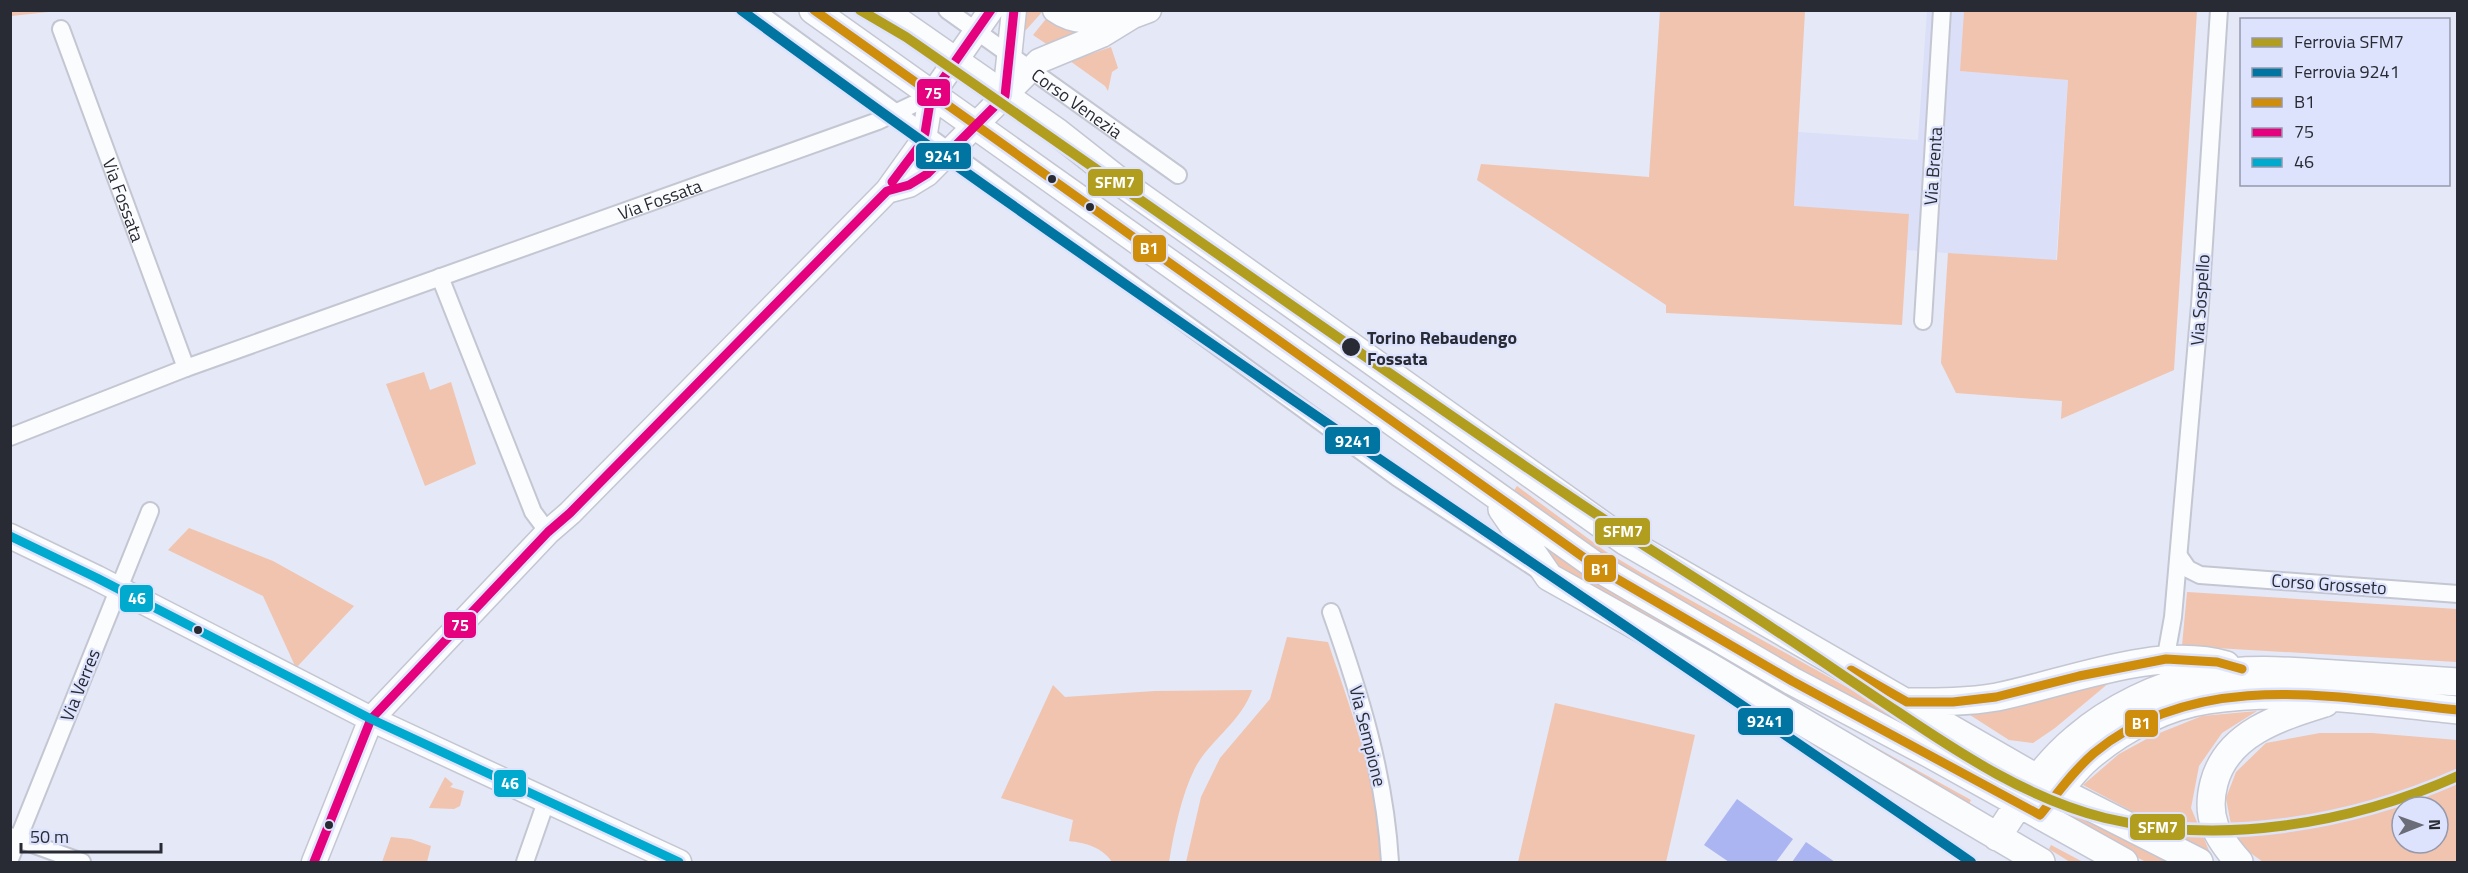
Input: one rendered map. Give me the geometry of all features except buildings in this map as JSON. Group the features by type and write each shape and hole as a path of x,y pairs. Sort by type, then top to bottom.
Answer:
{"main road":[{"path":"813,10 974,127 1600,569 1792,681 2124,862"},
{"name":"Corso Venezia","path":"882,10 1057,132 1132,191 1625,541 2048,784 2199,862"},
{"path":"1491,493 1549,577 1703,663 2041,862"},
{"path":"1907,702 1953,702 1996,697 2079,676 2166,659 2217,662 2248,671"},
{"path":"1703,663 1735,666 1792,681"},
{"path":"1996,837 2030,809 2076,738 2130,703 2159,690 2202,676 2248,671 2288,671 2457,682"},
{"path":"2048,784 2121,734 2153,716 2206,700 2247,696 2340,699 2457,710"},
{"path":"2239,862 2220,840 2212,818 2211,796 2217,770 2228,751 2244,738 2277,720 2340,699"}],"street":[{"path":"755,10 896,112 922,139 945,156 1398,478 1549,577"},
{"name":"Corso Venezia","path":"947,10 984,21 1010,47 1178,175"},
{"path":"1005,96 1014,10"},
{"path":"1055,10 1076,20 1089,22 1141,13"},
{"name":"Via Brenta","path":"1923,321 1942,10"},
{"name":"Via Sospello","path":"2159,690 2174,617 2200,304 2219,10"},
{"path":"887,191 909,184 927,174 1035,66 1141,13"},
{"path":"314,862 371,719 548,532 570,513 887,191 922,139 931,96 984,21"},
{"name":"Via Fossata","path":"61,29 186,368"},
{"name":"Via Fossata","path":"10,437 186,368 878,121 931,96"},
{"path":"440,277 533,512 548,532"},
{"name":"Via Verres","path":"10,859 14,837 150,511"},
{"path":"10,536 371,719 679,862"},
{"path":"2179,556 2188,569 2200,575"},
{"path":"2176,589 2187,580 2200,575"},
{"name":"Corso Grosseto","path":"2200,575 2457,594"},
{"name":"Via Sempione","path":"1331,612 1358,687 1372,740 1384,803 1390,862"},
{"path":"525,862 547,799"},
{"path":"14,837 82,862"}],"shaded area":[{"path":"11,10 58,10 58,11 11,16"},
{"path":"2064,10 2197,11 2174,370 2061,419 2062,401 1956,393 1941,363 1948,253 2057,260 2068,80 1960,71 1964,11 2064,12"},
{"path":"1024,11 1043,11 1026,30 1022,27"},
{"path":"1660,11 1805,11 1794,206 1909,214 1902,325 1666,313 1666,305 1477,180 1481,164 1649,177"},
{"path":"1927,11 1964,11 1960,71 2068,80 2056,261 1907,250 1909,214 1794,207 1798,132 1918,140"},
{"path":"1050,14 1084,31 1048,45 1033,35"},
{"path":"1111,47 1118,68 1112,72 1108,91 1105,86 1070,61"},
{"path":"424,372 430,390 451,382 476,464 425,486 386,384"},
{"path":"1517,486 1605,551 1994,769 1990,776 1636,579 1511,495"},
{"path":"189,528 273,561 354,606 296,668 263,596 168,550"},
{"path":"1542,545 1616,595 1723,653 1712,654 1564,576"},
{"path":"2187,592 2457,609 2457,662 2182,646"},
{"path":"1287,637 1328,642 1355,723 1370,778 1380,834 1382,862 1186,862 1201,797 1220,758 1270,699"},
{"path":"1752,679 1971,800 1967,808"},
{"path":"2110,682 2055,728 2033,743 2009,740 1970,715"},
{"path":"1053,685 1065,697 1155,691 1252,690 1234,721 1209,748 1195,768 1182,802 1169,862 1112,862 1093,847 1069,841 1073,820 1001,798"},
{"path":"1555,703 1695,735 1666,862 1518,862"},
{"path":"2257,711 2222,733 2199,766 2191,808 2210,853 2083,785 2119,754 2152,736 2202,716"},
{"path":"2320,733 2372,733 2457,740 2457,862 2263,862 2234,841 2226,798 2236,772 2266,743"},
{"path":"445,777 453,784 450,787 464,791 460,806 454,809 429,808"},
{"path":"2068,810 2168,862 2146,862 2068,821 2064,814"},
{"path":"391,837 411,839 431,846 427,862 382,862"},
{"path":"2051,845 2083,862 2070,862 2049,849"}],"water":[{"path":"1737,799 1793,839 1776,862 1729,862 1704,845"},
{"path":"1806,842 1835,862 1792,862"}],"rail line":[{"name":"9241","path":"741,10 892,120 1198,335 1971,862"},
{"name":"SFM7","path":"860,10 906,37 1400,381 1587,508 1947,744 2023,787 2077,810 2105,818 2149,826 2194,830 2239,830 2284,826 2374,807 2458,776"}],"transit line":[{"name":"B1","path":"814,10 1600,569 1792,681 2040,815 2072,775 2094,753 2134,726 2177,709 2222,699 2269,695 2316,695 2458,710"},
{"name":"75","path":"892,182 920,145 925,133 931,96 991,10"},
{"name":"75","path":"314,862 371,719 548,532 570,513 887,191 909,185 927,174 1005,96 1014,10"},
{"name":"46","path":"10,536 97,578 371,719 679,862"},
{"name":"B1","path":"1851,670 1907,702 1953,702 1996,697 2079,676 2166,659 2217,662 2242,669"}],"place":[{"name":"Torino Rebaudengo Fossata","path":"1351,347"}]}
